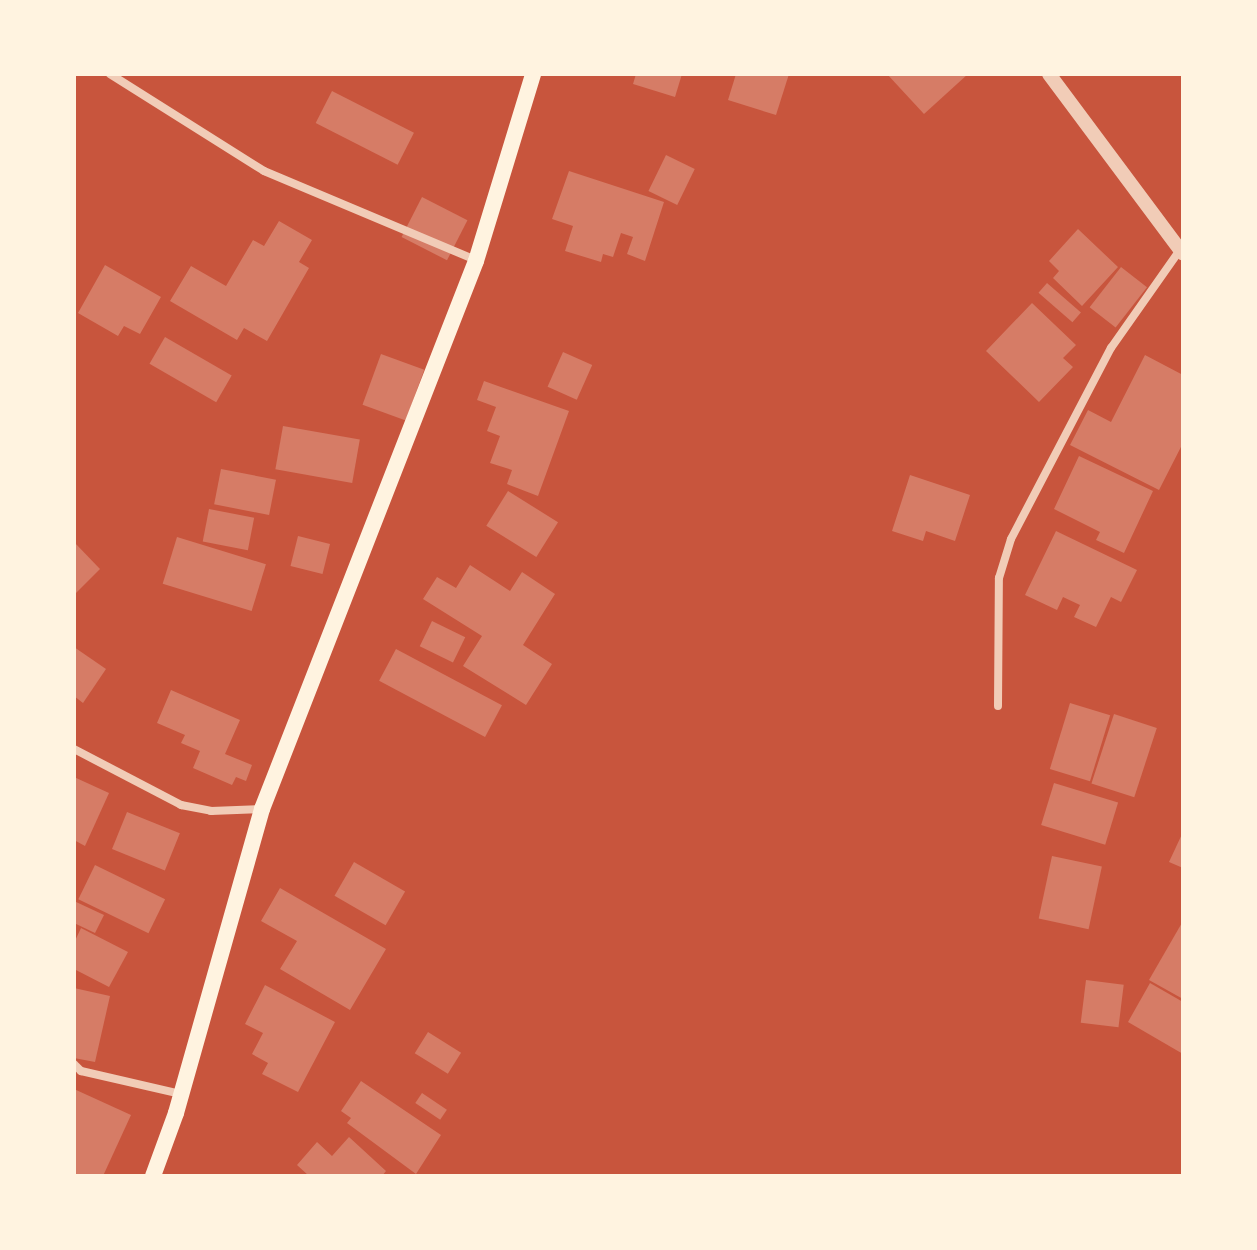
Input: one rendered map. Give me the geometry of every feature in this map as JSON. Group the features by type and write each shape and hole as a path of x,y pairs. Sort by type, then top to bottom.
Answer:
{"main road":[{"path":"153,1176 181,1094 262,809 476,261 533,74"}],"street":[{"path":"110,74 264,171 476,261"},
{"path":"998,706 999,578 1011,539 1111,348 1181,252 1049,74"},
{"path":"74,749 181,805 211,811 262,809"},
{"path":"74,1064 81,1071 181,1094"}],"building":[{"path":"636,74 682,74 675,97 633,84"},
{"path":"736,74 789,74 776,115 728,100"},
{"path":"887,74 968,74 924,114"},
{"path":"332,91 414,133 398,165 316,123"},
{"path":"666,155 695,169 677,205 648,191"},
{"path":"569,171 664,202 645,261 627,254 633,237 621,233 613,257 603,254 601,262 565,251 573,226 552,219"},
{"path":"422,197 467,220 447,260 402,237"},
{"path":"279,221 312,240 299,262 309,268 267,341 244,328 237,340 170,301 191,266 226,286 253,240 264,246"},
{"path":"1078,229 1118,267 1082,306 1053,278 1059,271 1049,261"},
{"path":"105,265 161,297 140,334 124,326 118,336 78,313"},
{"path":"1121,267 1147,287 1116,328 1090,307"},
{"path":"1047,283 1081,313 1072,322 1038,293"},
{"path":"1032,303 1076,345 1063,358 1073,367 1039,402 986,351"},
{"path":"165,337 232,376 216,402 150,364"},
{"path":"563,352 592,365 577,400 548,387"},
{"path":"381,354 424,370 406,420 363,405"},
{"path":"1145,355 1183,375 1183,443 1159,490 1070,445 1088,410 1111,422"},
{"path":"484,381 569,411 538,496 507,484 512,470 490,463 500,436 487,431 496,407 477,400"},
{"path":"283,426 360,440 352,483 275,469"},
{"path":"1079,456 1153,491 1124,553 1096,540 1100,532 1054,509"},
{"path":"221,469 276,480 269,515 214,504"},
{"path":"910,475 970,495 955,541 926,531 923,541 892,531"},
{"path":"508,491 558,522 536,557 486,526"},
{"path":"209,509 254,518 248,550 203,541"},
{"path":"1056,531 1137,570 1121,602 1111,597 1096,627 1074,617 1080,605 1063,597 1057,610 1025,595"},
{"path":"298,536 330,544 323,574 291,566"},
{"path":"177,537 266,564 252,611 163,584"},
{"path":"74,542 100,569 74,595"},
{"path":"470,565 510,591 522,572 555,594 523,645 552,664 526,705 463,666 482,636 423,599 437,577 456,588"},
{"path":"432,621 465,637 453,662 420,646"},
{"path":"74,647 106,669 83,703 74,696"},
{"path":"396,649 502,705 485,737 379,681"},
{"path":"171,690 240,720 225,754 252,765 246,781 236,777 232,785 193,768 200,751 181,743 185,735 157,723"},
{"path":"1070,703 1110,715 1090,781 1050,769"},
{"path":"1114,714 1157,728 1134,797 1091,783"},
{"path":"74,777 109,793 85,846 74,840"},
{"path":"1054,783 1118,803 1105,845 1041,825"},
{"path":"127,812 180,833 165,870 112,849"},
{"path":"1183,832 1183,868 1169,862"},
{"path":"1052,856 1102,867 1089,929 1039,919"},
{"path":"354,862 405,892 386,925 334,896"},
{"path":"95,865 165,899 148,933 78,899"},
{"path":"280,888 386,949 350,1010 280,969 297,941 261,921"},
{"path":"74,901 104,915 95,933 74,923"},
{"path":"1183,921 1183,999 1149,980"},
{"path":"81,928 128,952 109,987 74,969 74,943"},
{"path":"1086,980 1124,985 1118,1027 1081,1023"},
{"path":"1150,983 1183,1002 1183,1054 1128,1022"},
{"path":"265,985 335,1022 298,1092 262,1074 268,1063 252,1054 263,1033 245,1024"},
{"path":"74,988 110,996 95,1062 74,1058"},
{"path":"428,1032 461,1053 448,1074 415,1053"},
{"path":"361,1081 441,1135 416,1174 347,1123 351,1118 341,1111"},
{"path":"74,1089 131,1115 103,1176 74,1176"},
{"path":"422,1093 447,1110 440,1120 415,1103"},
{"path":"349,1137 386,1171 382,1176 309,1176 297,1165 317,1142 332,1156"}]}
